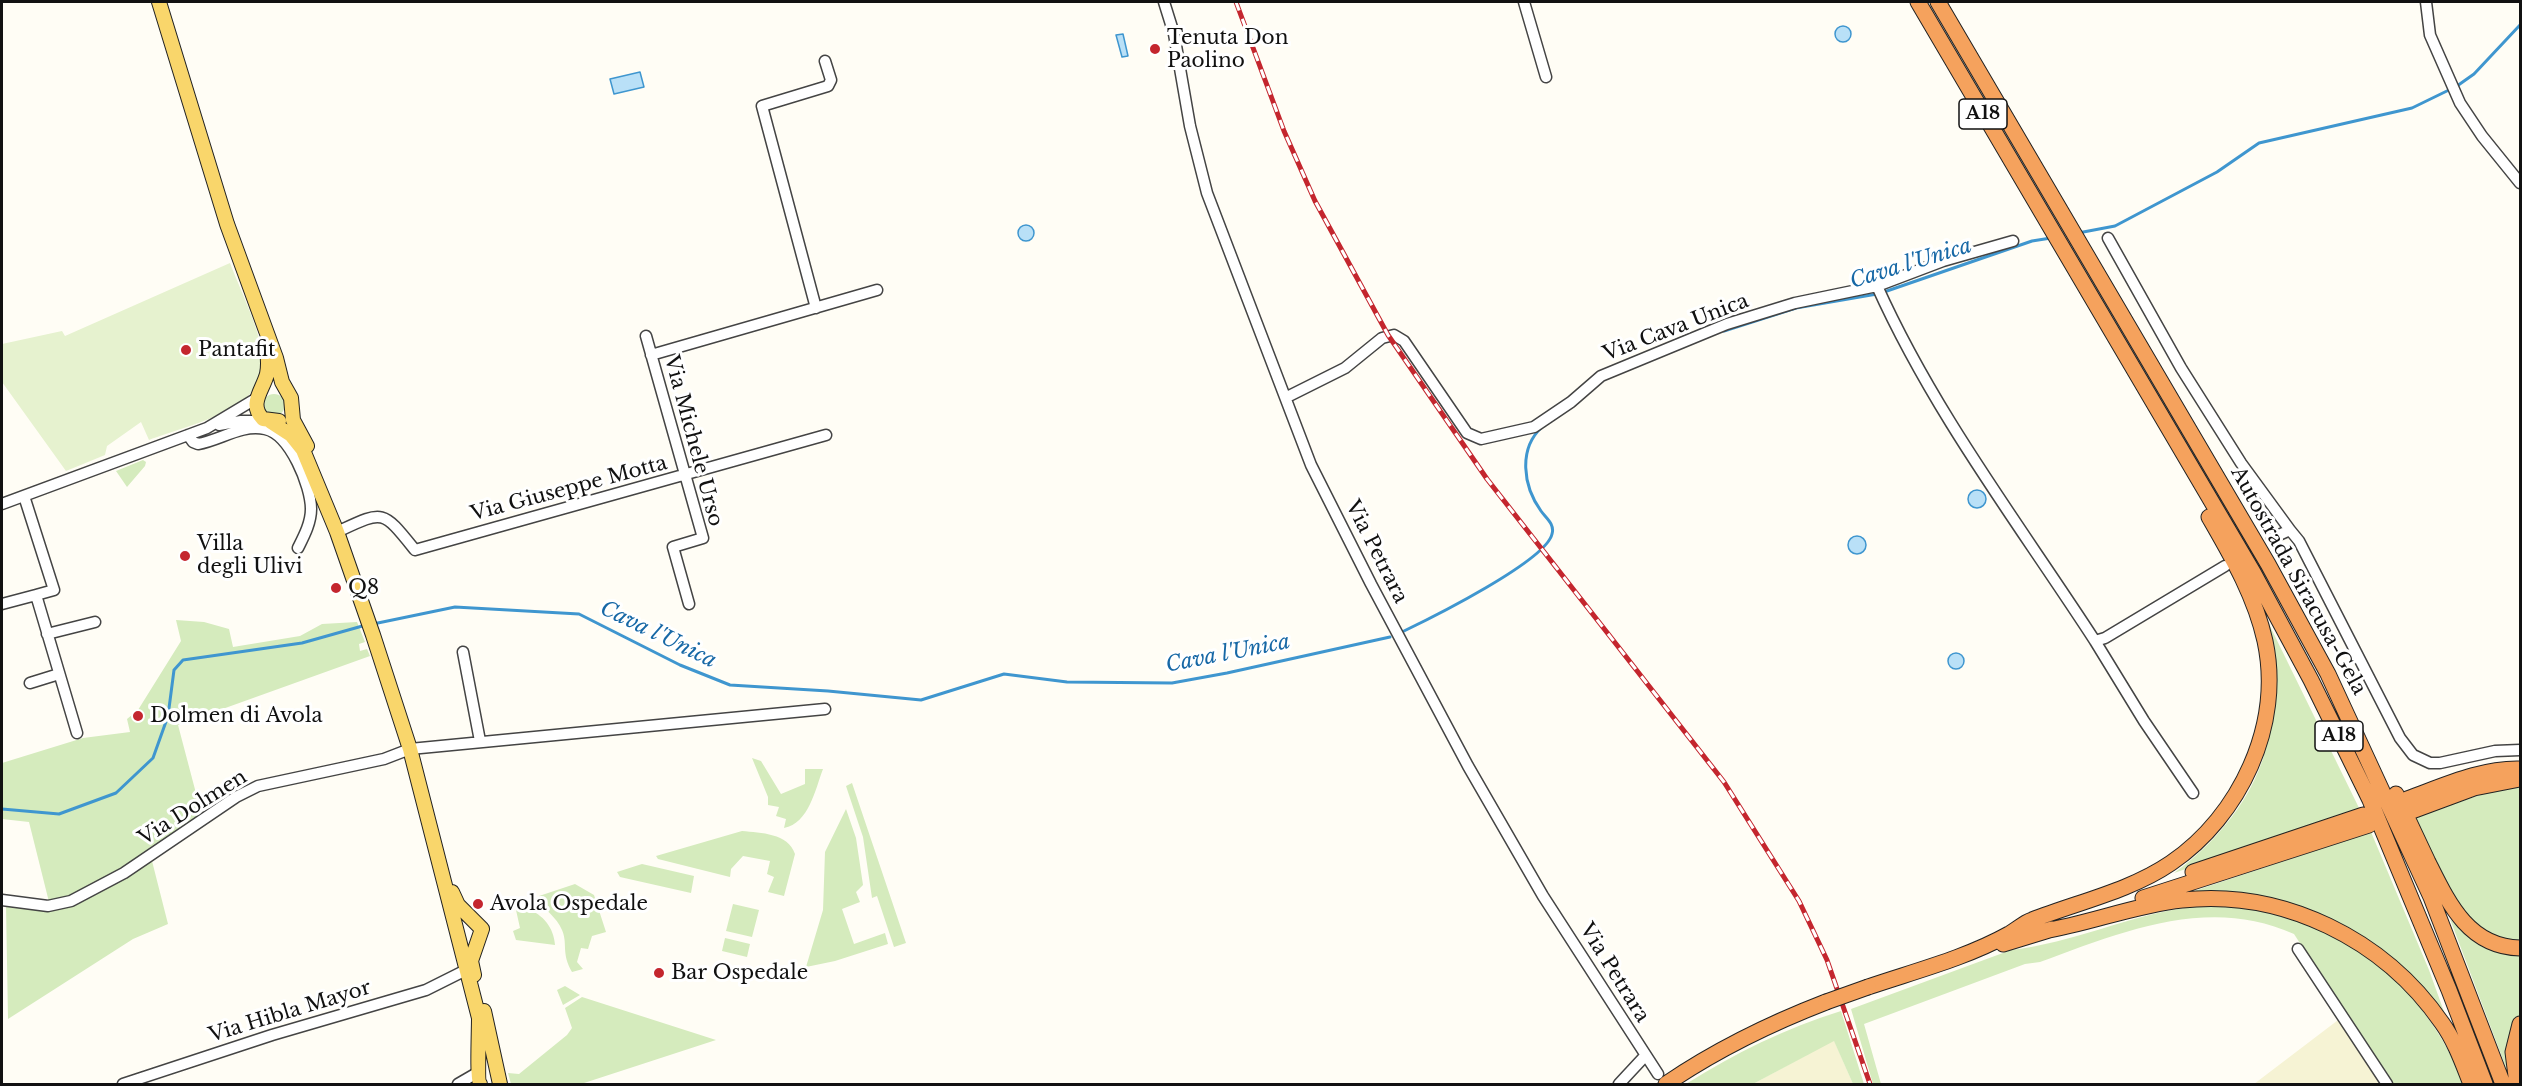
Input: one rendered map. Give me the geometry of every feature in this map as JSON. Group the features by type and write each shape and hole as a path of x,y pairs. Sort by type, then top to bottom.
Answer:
{"highway":[{"name":"Autostrada Siracusa-Gela","path":"1918,2 2253,572 2311,680 2355,770 2419,914 2485,1084"},
{"name":"Autostrada Siracusa-Gela","path":"1938,2 2268,564 2328,674 2431,897 2503,1084"},
{"path":"2010,934 2028,921 2152,874 2194,846 2232,803 2247,775 2262,732 2267,709 2269,669 2259,620 2245,580 2181,468 2155,406"},
{"path":"2222,487 2255,525 2276,561 2334,671 2456,916 2479,936 2504,946 2520,948"},
{"path":"2520,769 2472,776 2410,805 2474,788 2520,779"},
{"path":"1662,1079 1787,1017 1826,1002 1960,955 2044,931 2366,820 2010,934 1960,955"},
{"path":"2044,931 2085,924 2143,906 2182,900 2229,899 2266,904 2295,913 2344,933 2383,959 2406,979 2443,1024 2471,1084"},
{"path":"2517,1084 2513,1052 2520,1024"}],"main road":[{"path":"159,2 227,224 288,393 291,410 307,446 313,474"},
{"path":"257,312 269,363 258,395 256,409 299,444 336,532 373,634 410,749 443,871 478,1018 479,1076"},
{"path":"258,395 265,388 277,387 288,393"},
{"path":"270,422 285,418 291,410"},
{"path":"443,871 458,905 480,925 483,933 475,943 471,961 498,1080"},
{"path":"458,935 463,921 474,920"},
{"path":"458,935 466,944 475,943"},
{"path":"479,1076 490,1066 498,1080"}],"street":[{"name":"Via Petrara","path":"1164,2 1174,34 1190,126 1207,193 1287,397 1311,465 1371,584 1468,766 1543,897 1662,1079"},
{"path":"1524,2 1546,77"},
{"path":"2426,2 2430,35 2460,103 2520,183"},
{"path":"816,308 762,106 828,86 831,80 825,62"},
{"path":"2108,238 2202,402 2241,463 2299,542 2400,738 2413,755 2420,760 2440,763 2470,754 2520,750"},
{"name":"Via Cava Unica","path":"1287,397 1345,368 1382,338 1394,335 1404,341 1467,433 1474,438 1491,437 1534,427 1571,402 1601,376 1727,324 1796,303 1877,286 1942,261 2013,241"},
{"path":"1877,286 1908,348 1986,481 2095,641 2193,793"},
{"path":"651,355 877,290"},
{"name":"Via Michele Urso","path":"646,336 703,538 673,547 689,604"},
{"path":"2,504 207,428 240,410 258,395"},
{"path":"207,428 241,421 270,422"},
{"path":"188,435 193,442 198,444 238,431 265,429 276,433 285,441 292,450 311,503 309,523 298,548"},
{"name":"Via Giuseppe Motta","path":"336,532 371,516 382,516 391,520 415,550 826,435"},
{"path":"2,604 54,590 24,496"},
{"path":"2272,538 2290,530"},
{"path":"2095,641 2105,638 2225,566"},
{"path":"36,595 77,733"},
{"path":"47,634 95,621"},
{"path":"464,652 480,741"},
{"path":"30,683 59,674"},
{"name":"Via Dolmen","path":"2,900 48,906 71,901 124,873 236,797 258,786 384,759 410,749 825,709"},
{"path":"2298,950 2387,1084"},
{"name":"Via Hibla Mayor","path":"123,1084 272,1035 426,990 466,970"},
{"path":"1619,1084 1645,1056"},
{"path":"458,1084 479,1076"}],"shaded area":[{"path":"2346,1014 2391,1084 2254,1084"},
{"path":"1834,1040 1853,1084 1753,1084"}],"green space":[{"path":"230,263 253,319 263,354 263,373 255,389 224,412 149,440 141,422 107,446 105,455 66,471 2,382 2,344 62,331 65,336"},
{"path":"274,394 284,401 285,405 278,415 274,416 264,409 263,405 270,395"},
{"path":"143,460 146,462 145,466 127,487 116,471"},
{"path":"176,620 204,622 229,629 233,647 300,636 322,624 357,622 365,642 359,644 360,651 367,649 370,656 178,725 202,816 184,824 119,873 77,894 49,902 29,822 2,819 2,763 83,738 130,732 127,719 138,710 181,641"},
{"path":"2267,620 2360,810 2174,873 2208,844 2223,827 2249,790 2259,770 2266,748 2271,713"},
{"path":"752,758 761,761 781,794 805,784 805,769 823,769 810,804 800,820 793,825 784,828 786,819 776,816 779,807 768,805 768,797"},
{"path":"852,783 906,943 894,947 877,896 872,898 863,837 846,786"},
{"path":"2520,785 2520,945 2508,944 2464,920 2413,817 2486,793"},
{"path":"846,809 856,838 863,885 856,892 860,902 842,909 854,944 885,933 888,944 835,961 806,967 823,910 825,852"},
{"path":"742,831 773,835 791,847 795,854 784,896 768,892 774,877 767,874 770,861 743,856 731,869 730,877 658,859 656,856"},
{"path":"2371,832 2429,970 2451,1031 2422,991 2310,914 2179,896"},
{"path":"152,861 168,924 133,939 8,1019 6,905 45,911 73,906"},
{"path":"642,864 694,876 691,893 620,877 617,872"},
{"path":"575,884 594,895 606,932 592,936 588,949 581,948 577,962 583,969 572,972 567,959 562,930 538,899 539,896"},
{"path":"733,904 759,910 752,937 726,931"},
{"path":"2191,907 2236,907 2280,916 2316,928 2348,945 2378,965 2404,989 2428,1017 2448,1049 2464,1084 2391,1084 2294,934 2262,923 2230,918 2198,918 2166,922 2102,939 2040,962 2025,964 1864,1024 1881,1084 1873,1084 1851,1009 2011,950 2057,941 2145,916"},
{"path":"527,909 538,914 547,922 555,945 516,940 513,931 520,928 516,910"},
{"path":"2450,919 2473,939 2490,949 2520,955 2520,1016 2515,1026 2508,1073"},
{"path":"725,938 750,944 747,957 722,951"},
{"path":"565,986 580,995 563,1005 557,990"},
{"path":"582,997 716,1040 581,1084 511,1084 508,1073 519,1074 567,1035 572,1028 565,1008"},
{"path":"1841,1011 1864,1084 1853,1084 1834,1041 1753,1084 1686,1084 1761,1042"}],"water":[{"path":"1843,26 1851,34 1843,42 1835,34"},
{"path":"1123,34 1128,56 1122,57 1116,35"},
{"path":"640,72 644,87 614,94 610,79"},
{"path":"1026,225 1034,233 1026,241 1018,233"},
{"path":"1977,490 1983,493 1986,499 1983,505 1977,508 1971,505 1968,499 1971,493"},
{"path":"1857,536 1863,539 1866,545 1863,551 1857,554 1851,551 1848,545 1851,539"},
{"path":"1956,653 1964,661 1956,669 1948,661"}],"waterway":[{"name":"Cava l'Unica","path":"2457,86 2474,74 2520,25"},
{"name":"Cava l'Unica","path":"2078,233 2115,226 2217,172 2259,143 2412,108 2451,89"},
{"name":"Cava l'Unica","path":"1884,292 2032,241 2051,238"},
{"name":"Cava l'Unica","path":"1724,331 1796,308 1877,294"},
{"name":"Cava l'Unica","path":"1404,631 1486,588 1530,559 1545,545 1553,530 1550,521 1541,511 1530,490 1526,468 1529,446 1542,427"},
{"name":"Cava l'Unica","path":"373,624 455,607 579,614 680,665 730,685 921,700 1004,674 1067,682 1172,683 1390,637"},
{"name":"Cava l'Unica","path":"2,809 59,814 116,793 153,758 168,716 174,670 183,660 302,643 366,625"}],"railway":[{"path":"1236,2 1284,131 1315,201 1388,335 1487,479 1724,782 1799,901 1827,960 1870,1084"}],"place":[{"name":"Tenuta Don Paolino","path":"1155,49"},
{"name":"Pantafit","path":"186,350"},
{"name":"Villa degli Ulivi","path":"185,556"},
{"name":"Q8","path":"336,588"},
{"name":"Dolmen di Avola","path":"138,716"},
{"name":"Avola Ospedale","path":"478,904"},
{"name":"Bar Ospedale","path":"659,973"}]}
